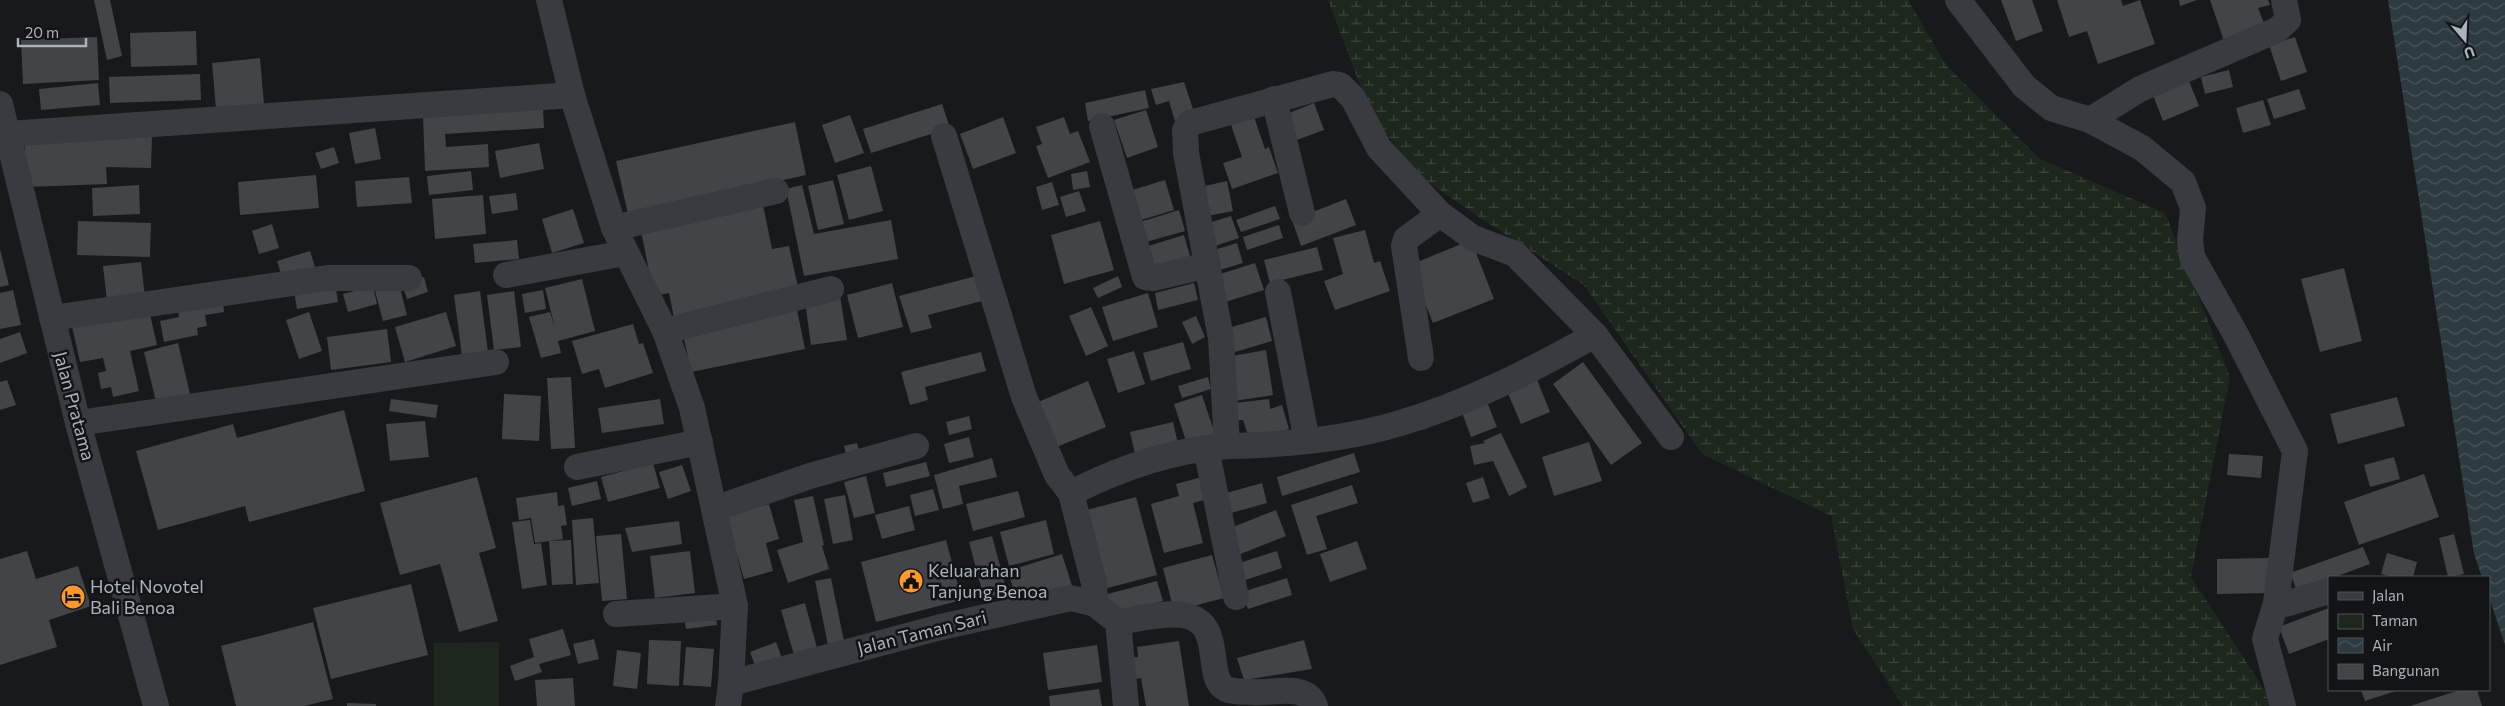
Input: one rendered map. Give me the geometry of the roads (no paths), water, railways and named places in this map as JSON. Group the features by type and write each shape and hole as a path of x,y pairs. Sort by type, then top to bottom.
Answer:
{"street":[{"path":"549,0 572,95 614,228 665,331 686,390 700,442 735,606 730,694"},
{"path":"2090,120 2140,89 2277,30 2288,20 2284,0"},
{"path":"1962,2 2024,86 2050,108 2090,120 2142,148 2183,182 2193,208 2190,240 2192,256 2294,446 2296,456 2278,573 2276,603 2265,639 2283,706"},
{"path":"1236,596 1216,447 1221,338 1186,152 1185,130 1190,123 1274,99 1333,84 1340,84 1353,98 1379,148 1440,214 1473,238 1515,254 1595,335 1671,437"},
{"path":"8,134 572,95"},
{"path":"1274,99 1302,213"},
{"name":"Jalan Pratama","path":"0,104 8,134 12,192 52,318 78,422 156,706"},
{"path":"1102,126 1145,277 1153,278 1208,265"},
{"path":"944,136 1024,397 1056,475 1070,493 1094,583 1095,604"},
{"path":"614,228 776,191"},
{"path":"1421,358 1404,246 1406,239 1440,214"},
{"path":"506,274 625,253"},
{"path":"52,318 327,278 409,278"},
{"path":"665,331 832,289"},
{"path":"1278,292 1308,441"},
{"path":"1070,493 1097,479 1155,458 1216,447 1308,441 1389,426 1440,410 1532,370 1595,335"},
{"path":"78,422 496,362"},
{"path":"577,466 700,442"},
{"path":"714,509 810,476 916,446"},
{"path":"2276,603 2286,604 2328,591"},
{"name":"Jalan Taman Sari","path":"730,694 941,627 1071,598 1095,604 1118,622"},
{"path":"616,614 735,606"},
{"path":"1126,706 1118,622 1183,615 1201,623 1210,638 1218,679 1222,686 1228,690 1259,693 1296,691 1313,699 1315,706"}],"water":[{"path":"2388,0 2505,0 2505,645 2490,600 2490,576 2482,576 2474,554"}],"place":[{"name":"Keluarahan Tanjung Benoa","path":"911,581"},
{"name":"Hotel Novotel Bali Benoa","path":"73,597"}]}
